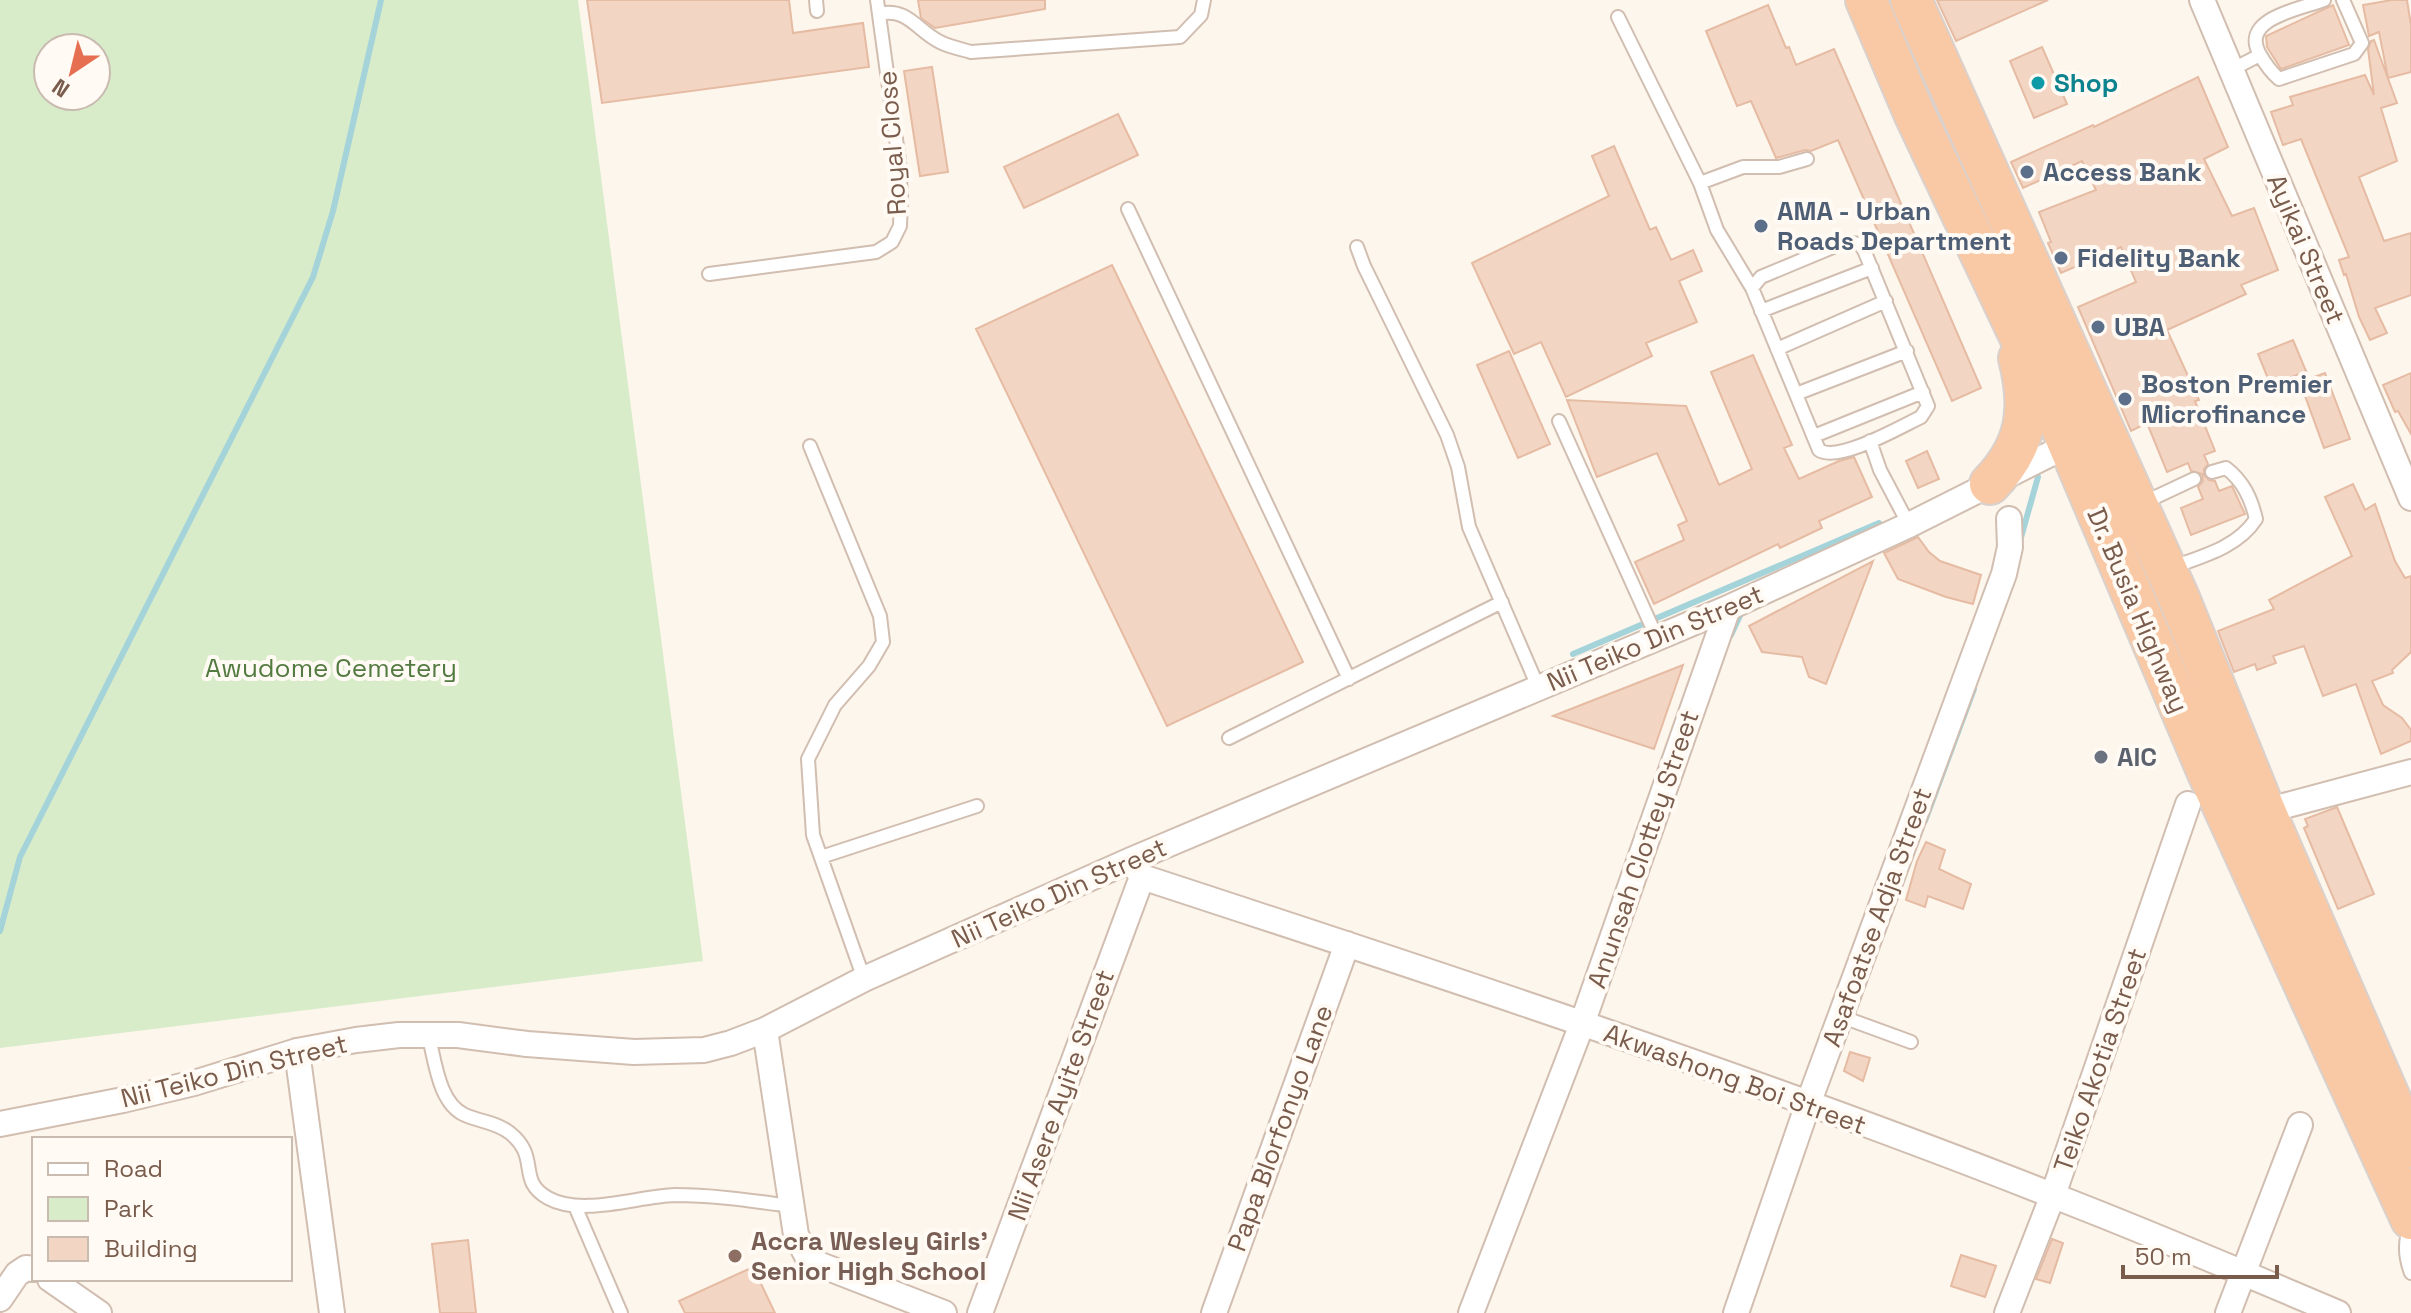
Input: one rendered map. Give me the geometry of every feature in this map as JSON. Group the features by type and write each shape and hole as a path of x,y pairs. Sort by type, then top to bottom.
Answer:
{"highway":[{"name":"Dr. Busia Highway","path":"1866,0 1914,113 2049,398 2214,787 2411,1219"},
{"name":"Dr. Busia Highway","path":"1911,0 2166,569 2265,811 2411,1147"},
{"path":"1990,484 2014,456 2024,433 2023,374 2007,311"},
{"path":"2092,407 2085,424 2087,440 2099,471 2114,496 2158,591 2202,659"}],"street":[{"name":"Ayikai Street","path":"2208,1 2231,70 2411,498"},
{"name":"Nii Teiko Din Street","path":"0,1124 166,1090 297,1051 356,1040 428,1034 634,1052 704,1050 765,1030 864,979 1137,868 1728,608 1909,525 2068,445"},
{"name":"Asafoatse Adja Street","path":"1736,1313 1808,1104 2004,574 2010,547 2009,519"},
{"name":"Anunsah Clottey Street","path":"1471,1313 1582,1024 1728,608"},
{"path":"2265,811 2411,772"},
{"name":"Teiko Akotia Street","path":"2007,1313 2053,1195 2188,804"},
{"name":"Akwashong Boi Street","path":"1137,868 1808,1104 2053,1195 2338,1313"},
{"name":"Nii Asere Ayite Street","path":"980,1313 1137,868"},
{"name":"Papa Blorfonyo Lane","path":"1214,1313 1347,944"},
{"path":"765,1030 800,1247 818,1264 944,1313"},
{"path":"297,1051 332,1313"},
{"path":"2228,1313 2300,1125"},
{"path":"0,1299 17,1274 26,1268 32,1269"},
{"path":"53,1281 99,1313"}],"lane":[{"name":"Royal Close","path":"709,274 876,252 892,242 900,226 899,161 877,0"},
{"path":"879,14 892,11 905,16 940,42 971,52 1180,37 1201,15 1204,0"},
{"path":"2324,0 2265,22 2255,34 2254,42 2260,55 2279,79 2354,54 2362,43 2343,0"},
{"path":"1618,17 1700,183 1717,230 1752,288 1819,450 1832,454 1870,441 1921,417 1928,406 1923,392 1872,268 1859,244 1845,242 1761,277 1752,288"},
{"path":"2231,70 2260,55"},
{"path":"1700,183 1743,167 1779,167 1807,159"},
{"path":"1128,209 1349,679"},
{"path":"1357,247 1447,435 1458,467 1469,527 1539,689"},
{"path":"1761,311 1872,268"},
{"path":"1777,349 1886,301"},
{"path":"1796,394 1907,351"},
{"path":"1814,436 1923,392"},
{"path":"1559,421 1657,638"},
{"path":"1870,441 1880,470 1909,525"},
{"path":"810,446 880,616 883,642 869,666 835,705 808,759 813,835 864,979"},
{"path":"2166,569 2232,544 2248,531 2256,519 2251,498 2235,475 2226,468 2212,472"},
{"path":"2138,506 2194,479"},
{"path":"1229,738 1502,602"},
{"path":"821,857 977,806"},
{"path":"1840,1016 1911,1042"},
{"path":"428,1034 443,1089 455,1109 465,1115 487,1120 514,1137 527,1154 529,1177 534,1187 547,1198 575,1206 673,1195 791,1206"},
{"path":"575,1206 621,1313"},
{"path":"2411,1226 2405,1238 2411,1273"}],"green space":[{"name":"Awudome Cemetery","path":"0,0 578,0 703,961 0,1048"}],"building":[{"path":"587,0 789,0 793,33 863,23 869,67 602,103"},
{"path":"918,0 1045,0 1045,9 935,28 921,18"},
{"path":"1937,0 2048,0 1956,41"},
{"path":"2407,0 2411,25 2411,72 2388,78 2379,32 2369,36 2363,5"},
{"path":"1768,5 1796,65 1834,49 1981,388 1952,401 1838,140 1811,151 1776,158 1751,101 1737,106 1706,31"},
{"path":"2333,5 2349,45 2281,69 2267,47 2266,36"},
{"path":"2374,40 2397,103 2381,108 2397,161 2359,177 2384,241 2411,233 2411,295 2375,308 2387,333 2370,340 2339,260 2349,257 2301,139 2283,145 2271,112 2293,105 2290,97 2365,75 2374,95 2368,49"},
{"name":"Shop","path":"2042,47 2067,104 2034,118 2010,61"},
{"path":"932,67 948,172 920,176 904,71"},
{"path":"2198,77 2228,147 2204,159 2232,216 2254,208 2278,270 2241,285 2246,294 2167,330 2199,400 2195,401 2215,451 2204,455 2208,464 2204,475 2215,481 2219,491 2232,486 2245,514 2191,535 2181,508 2203,499 2198,487 2203,481 2202,474 2191,471 2188,463 2167,472 2147,423 2131,431 2078,307 2136,282 2121,247 2061,273 2039,212 2096,190 2082,161 2023,188 2011,162 2094,127"},
{"path":"1118,114 1138,155 1024,208 1004,167"},
{"path":"1614,146 1650,230 1656,227 1671,260 1693,250 1702,271 1679,281 1697,322 1646,343 1652,356 1566,397 1541,342 1514,354 1472,263 1609,196 1592,156"},
{"path":"1112,265 1303,662 1167,726 976,329"},
{"path":"2293,340 2306,371 2271,386 2258,354"},
{"path":"1509,351 1550,444 1518,458 1477,365"},
{"path":"1753,355 1792,445 1784,448 1799,479 1854,457 1872,497 1819,521 1822,528 1780,548 1778,544 1654,604 1635,562 1684,540 1678,525 1687,521 1657,453 1597,477 1567,400 1686,406 1719,485 1752,469 1711,372"},
{"path":"2325,373 2350,439 2324,448 2300,382"},
{"path":"2411,373 2411,434 2398,411 2395,412 2383,385"},
{"path":"1927,451 1939,479 1918,488 1906,461"},
{"path":"2353,484 2365,510 2375,504 2395,561 2405,578 2411,576 2411,652 2392,670 2393,673 2372,681 2383,705 2402,718 2411,730 2411,741 2381,754 2356,684 2323,696 2304,646 2273,656 2276,663 2257,670 2255,664 2234,672 2218,631 2274,609 2269,600 2352,556 2325,497"},
{"path":"1918,537 1940,561 1981,575 1973,604 1898,579 1884,553"},
{"path":"1873,561 1826,684 1809,677 1802,657 1762,652 1749,626"},
{"path":"1683,665 1654,749 1553,716"},
{"path":"2337,807 2374,894 2338,909 2304,828 2308,826 2305,819"},
{"path":"1926,842 1945,850 1939,869 1971,884 1963,909 1928,896 1925,907 1906,900"},
{"path":"1850,1052 1870,1058 1863,1081 1844,1071"},
{"path":"2052,1239 2063,1243 2050,1283 2036,1279"},
{"path":"468,1240 476,1313 440,1313 432,1244"},
{"path":"1961,1255 1996,1266 1985,1297 1951,1286"},
{"path":"753,1267 775,1313 685,1313 679,1301"}],"waterway":[{"path":"0,931 20,857 313,277 333,211 381,0"},
{"path":"2020,541 2038,477"},
{"path":"1573,654 1879,523"},
{"path":"1731,635 1743,609"},
{"path":"1925,821 1974,689"}],"place":[{"name":"Shop","path":"2038,83"},
{"name":"Access Bank","path":"2027,172"},
{"name":"AMA - Urban Roads Department","path":"1761,226"},
{"name":"Fidelity Bank","path":"2061,258"},
{"name":"UBA","path":"2098,327"},
{"name":"Boston Premier Microfinance","path":"2125,399"},
{"name":"AIC","path":"2101,757"},
{"name":"Accra Wesley Girls' Senior High School","path":"735,1256"}]}
